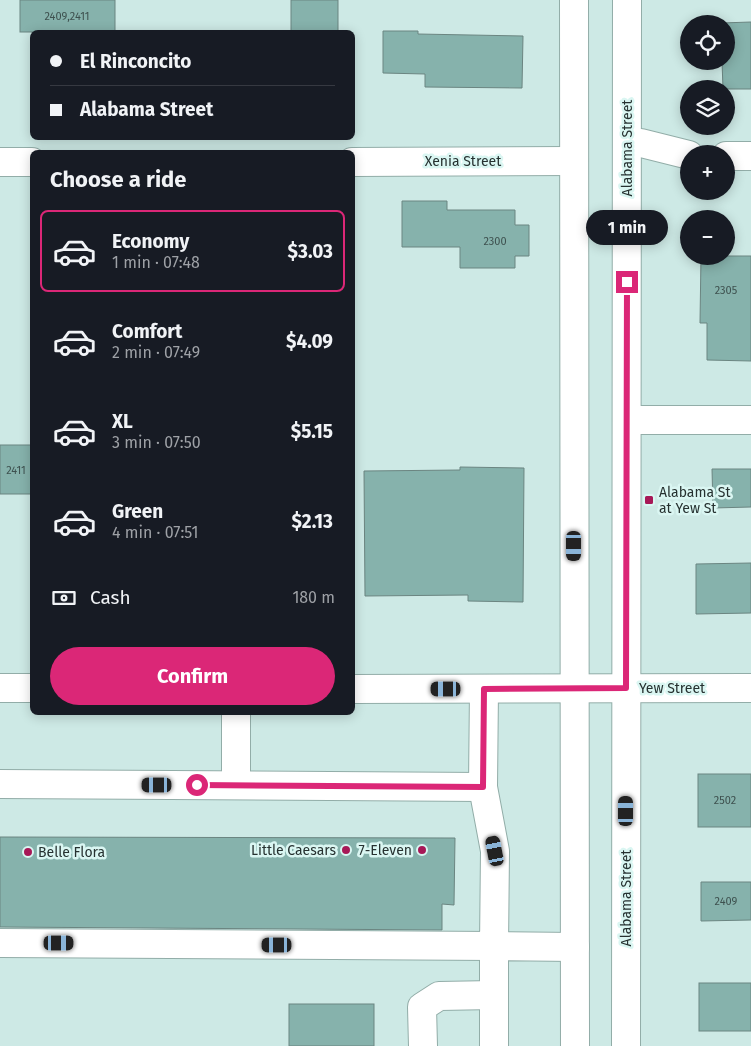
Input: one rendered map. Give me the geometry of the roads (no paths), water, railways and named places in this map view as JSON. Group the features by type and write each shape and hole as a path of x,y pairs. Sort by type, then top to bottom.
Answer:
{"main road":[{"path":"574,0 575,1046"},
{"name":"Alabama Street","path":"626,1046 627,0"},
{"path":"627,143 641,143 680,153"},
{"path":"735,156 751,156"},
{"name":"Xenia Street","path":"355,162 574,161"},
{"path":"0,162 30,162"},
{"path":"627,420 751,420"},
{"path":"0,688 30,688"},
{"name":"Yew Street","path":"355,689 751,688"},
{"path":"484,689 483,787 495,851 494,1046"},
{"path":"236,715 236,785"},
{"path":"0,784 483,787"},
{"path":"0,943 575,947"},
{"path":"423,1046 422,1007 439,996 494,996"}],"place":[{"name":"Alabama St at Yew St","path":"649,500"},
{"name":"Little Caesars","path":"346,850"},
{"name":"7-Eleven","path":"422,850"},
{"name":"Belle Flora","path":"28,852"}]}
